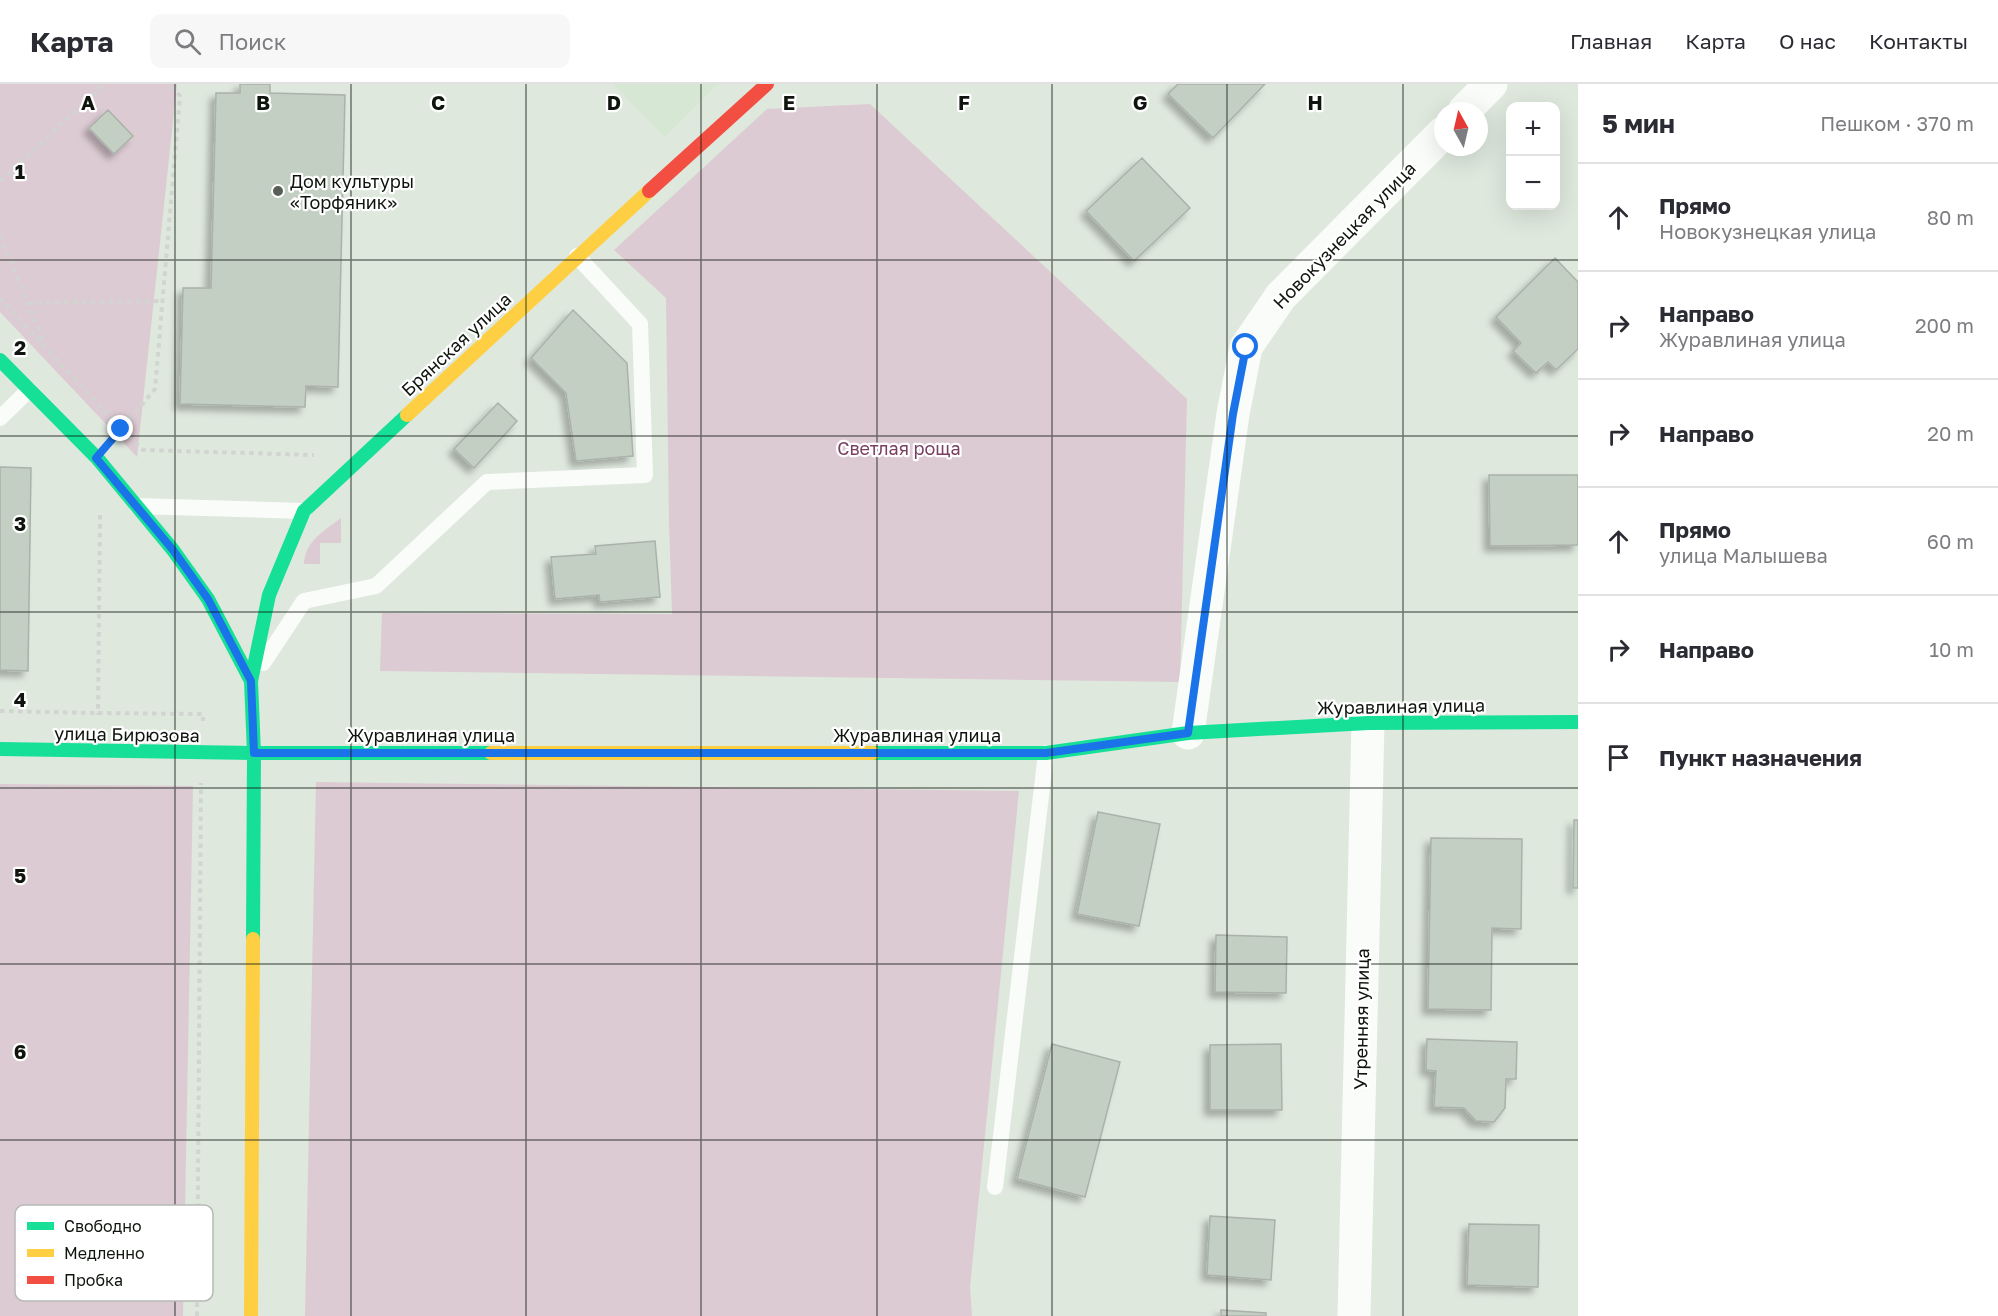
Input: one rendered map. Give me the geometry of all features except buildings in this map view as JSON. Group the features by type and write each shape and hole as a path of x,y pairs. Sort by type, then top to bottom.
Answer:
{"street":[{"name":"Брянская улица","path":"251,681 268,595 304,511 577,256 767,84"},
{"path":"1473,102 1491,84"},
{"name":"Новокузнецкая улица","path":"1188,733 1233,414 1246,347 1281,296 1434,142"},
{"path":"0,360 96,458 173,550 208,599 251,681 254,753 251,1316"},
{"name":"Журавлиная улица","path":"254,753 1046,753 1188,733 1368,723 1578,722"},
{"name":"Утренняя улица","path":"1354,1316 1368,723"},
{"name":"улица Бирюзова","path":"0,750 254,753"}],"lane":[{"path":"739,84 751,98"},
{"path":"251,681 304,601 376,586 487,482 645,475 640,324 577,256"},
{"path":"0,418 29,390"},
{"path":"137,506 304,511"},
{"path":"995,1187 1046,753"}],"path":[{"path":"0,181 105,84"},
{"path":"96,458 155,388 180,96 170,84"},
{"path":"0,234 47,349"},
{"path":"0,298 142,450 317,455"},
{"path":"28,303 163,301"},
{"path":"94,508 101,516 98,713"},
{"path":"0,711 203,714 198,1205"},
{"path":"197,1301 197,1316"}],"shaded area":[{"path":"613,84 718,84 665,137"}],"green space":[{"path":"0,84 177,84 137,457 0,312"},
{"name":"Светлая роща","path":"870,104 1187,399 1180,682 380,671 382,613 672,614 666,298 614,250 767,109"},
{"path":"341,518 341,543 320,543 320,564 304,564 305,556 312,543 322,532"},
{"path":"316,782 1019,791 970,1287 972,1316 305,1316"},
{"path":"0,784 193,786 185,1205 15,1205 15,1301 183,1301 183,1316 0,1316"}],"traffic: fast":[{"path":"0,360 97,458 173,550 208,599 251,681"},
{"path":"253,939 254,753 251,681 269,595 304,511 407,415"},
{"path":"873,753 1046,753 1188,733 1368,723 1578,722"},
{"path":"0,749 254,753 491,753"}],"traffic: slow":[{"path":"407,415 649,191"},
{"path":"491,753 873,753"},
{"path":"251,1316 253,939"}],"traffic: jam":[{"path":"649,191 767,84"}],"place":[{"name":"Дом культуры «Торфяник»","path":"278,191"}],"route":[{"path":"121,429 96,458 173,550 208,599 251,681 254,753 1046,753 1188,733 1233,414 1246,347"}]}
